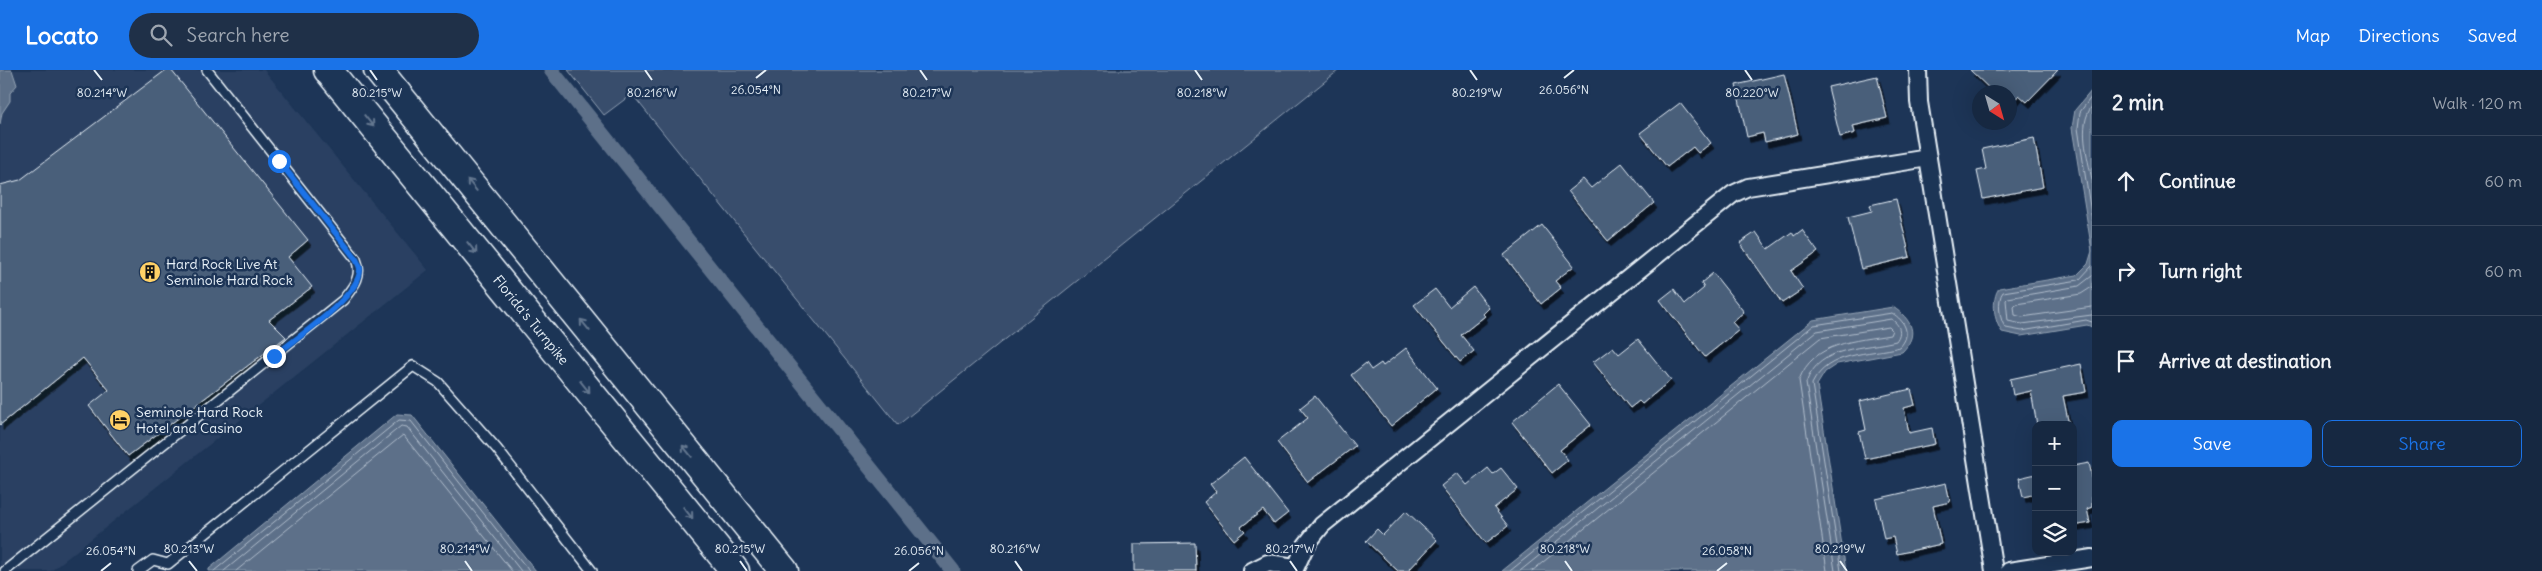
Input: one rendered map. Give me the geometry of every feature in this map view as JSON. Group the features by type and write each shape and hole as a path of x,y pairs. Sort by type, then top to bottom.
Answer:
{"highway":[{"name":"Florida's Turnpike","path":"328,70 735,571"},
{"path":"378,70 784,571"}],"street":[{"path":"1918,70 1919,102 1994,571"},
{"path":"1252,571 1268,563 1295,569 1306,545 1322,525 1733,194 1748,187 1928,158"},
{"path":"2009,571 2092,558"}],"lane":[{"path":"5,571 344,300 356,284 360,269 356,259 207,70"},
{"path":"138,571 153,560 171,568 413,366 438,382 458,404 497,449 592,571"}],"shaded area":[{"name":"Seminole Hard Rock Hotel and Casino","path":"0,70 264,70 428,270 51,571 0,571"},
{"path":"568,70 1339,70 898,425 632,94 604,115"}],"water":[{"path":"0,70 12,70 17,85 10,93 10,101 2,113 0,124"},
{"path":"2092,90 2092,251 2072,128 2075,110"},
{"path":"2092,251 2092,327 2087,325 2021,336 2002,332 1997,322 1994,304 1999,288 2077,275 2088,264"},
{"path":"1893,307 1905,317 1911,327 1911,339 1902,352 1837,364 1825,372 1817,385 1846,571 1502,571 1813,320"},
{"path":"397,414 412,415 536,571 209,571 209,569"}],"building":[{"name":"Hard Rock Live At Seminole Hard Rock","path":"166,70 171,70 308,240 288,257 312,287 269,320 286,337 128,456 89,406 109,390 83,358 0,425 0,185 20,180"},
{"path":"1970,70 2058,70 2027,102 2019,95 2017,97 2017,85 1986,85"},
{"path":"1784,74 1798,134 1765,142 1763,133 1747,137 1736,85"},
{"path":"1877,76 1887,118 1853,126 1855,133 1840,137 1828,87"},
{"path":"1680,103 1711,143 1698,153 1693,147 1667,167 1640,133"},
{"path":"2034,138 2043,187 1983,199 1977,171 1986,169 1982,149"},
{"path":"1622,163 1654,203 1608,241 1568,191 1583,179 1591,188"},
{"path":"1896,199 1910,257 1861,269 1848,217 1872,211 1870,205"},
{"path":"1542,225 1574,266 1555,281 1561,288 1541,304 1504,255"},
{"path":"1802,230 1818,252 1791,271 1803,289 1782,303 1740,243 1756,232 1768,249 1792,232 1794,236"},
{"path":"1713,273 1744,312 1732,322 1739,330 1705,357 1660,300 1674,289 1685,304 1704,288 1701,283"},
{"path":"1473,287 1489,308 1483,314 1485,316 1461,335 1474,351 1460,362 1414,305 1435,289 1449,307"},
{"path":"1638,339 1671,380 1642,404 1639,401 1630,408 1593,362 1613,347 1619,354"},
{"path":"1406,348 1437,388 1391,426 1351,375 1366,363 1371,370 1381,363 1383,366"},
{"path":"2081,364 2086,392 2063,396 2068,421 2036,421 2031,391 2013,395 2010,379"},
{"path":"1558,384 1591,425 1560,450 1568,460 1552,473 1512,422"},
{"path":"1911,389 1915,405 1904,408 1909,433 1932,428 1935,444 1865,459 1859,432 1866,430 1860,401"},
{"path":"1315,396 1355,446 1308,482 1277,442 1308,418 1300,408"},
{"path":"1244,457 1288,513 1274,524 1263,510 1241,527 1245,531 1234,540 1204,502 1216,492 1210,484"},
{"path":"2089,463 2092,476 2092,507 2087,509 2090,523 2077,525 2077,466"},
{"path":"1488,468 1493,474 1501,468 1518,489 1494,508 1508,526 1486,543 1441,486 1457,473 1467,485"},
{"path":"2032,475 2032,495 2023,497 2019,478"},
{"path":"1946,483 1950,502 1933,506 1941,544 1897,554 1893,537 1884,539 1876,499"},
{"path":"1406,511 1437,540 1408,571 1398,571 1366,541 1377,529 1383,535"},
{"path":"1195,543 1196,571 1134,571 1134,544"}],"waterway":[{"path":"551,70 953,571"}],"place":[{"name":"Hard Rock Live At Seminole Hard Rock","path":"150,272"},
{"name":"Seminole Hard Rock Hotel and Casino","path":"120,420"}],"route":[{"path":"274,356 344,300 356,284 360,269 356,259 279,161"}]}
